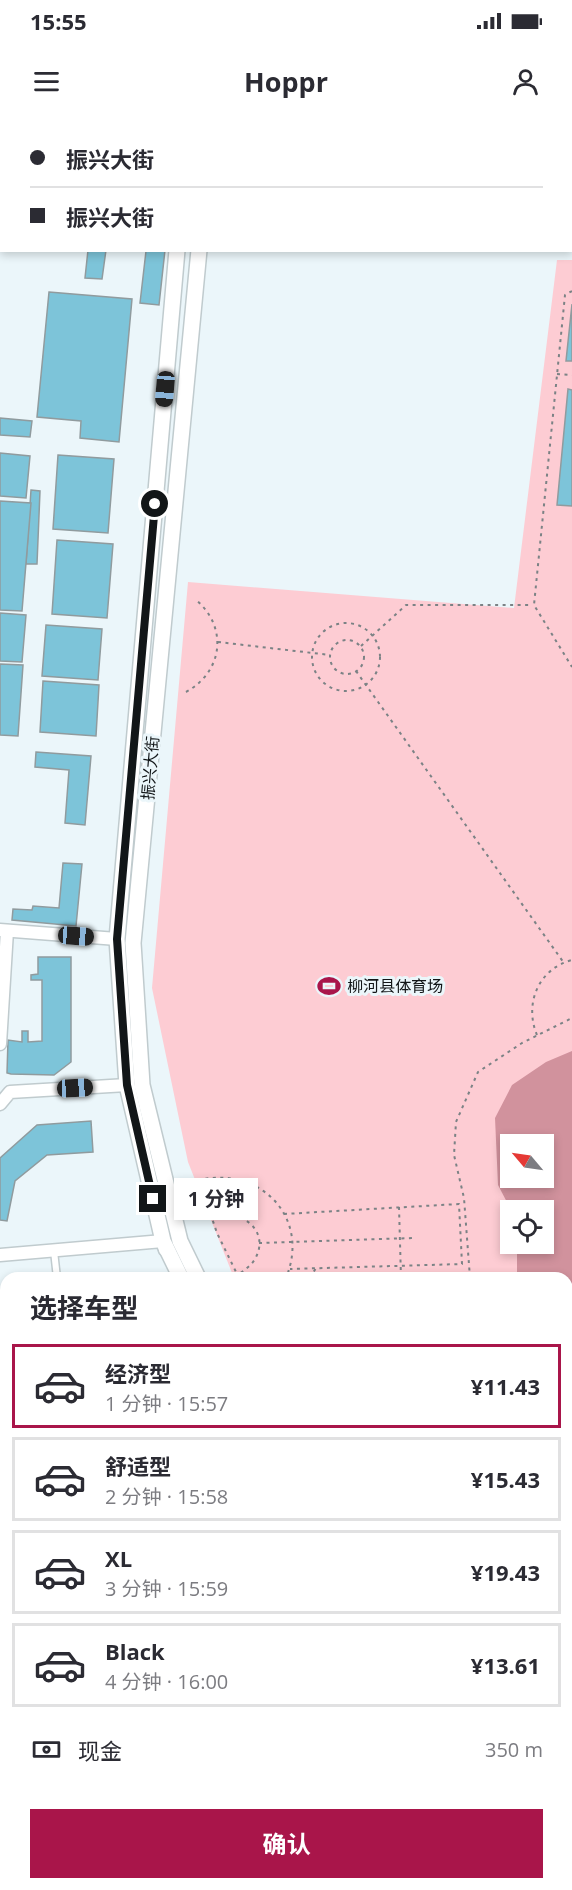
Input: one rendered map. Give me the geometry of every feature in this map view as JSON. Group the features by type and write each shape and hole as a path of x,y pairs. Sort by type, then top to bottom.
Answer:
{"street":[{"name":"振兴大街","path":"177,252 117,939 127,1085 163,1241 178,1272"},
{"name":"振兴大街","path":"195,1272 180,1241 142,1085 133,943 199,252"},
{"path":"0,1044 4,930 117,939"},
{"path":"0,1104 10,1092 127,1085"},
{"path":"0,1255 163,1241 171,1272"}],"lane":[{"path":"54,1251 56,1272"}],"path":[{"path":"572,291 565,296 534,605 572,667"},
{"path":"557,374 572,375"},
{"path":"186,692 195,687 210,672 218,642 214,622 195,598"},
{"path":"361,646 406,605 531,605"},
{"path":"358,625 373,636 379,650 379,665 367,684 352,691 332,688 317,674 312,653 320,637 334,626 358,625"},
{"path":"342,640 356,642 361,646 364,660 356,671 344,674 334,667 330,655 332,649 342,640"},
{"path":"218,642 330,655"},
{"path":"356,671 564,963"},
{"path":"537,1035 531,1012 534,996 546,975 572,960"},
{"path":"470,1272 464,1198 454,1155 456,1122 478,1072 537,1035 572,1018"},
{"path":"236,1272 211,1218 199,1180 227,1177 254,1184 276,1202 284,1214 293,1241 289,1272"},
{"path":"284,1214 459,1204 462,1264 290,1269"},
{"path":"399,1207 401,1272"},
{"path":"211,1218 227,1213 243,1216 254,1227 259,1243 255,1258 242,1272"},
{"path":"259,1243 413,1238"},
{"path":"313,1272 316,1268"}],"shaded area":[{"path":"557,260 572,260 572,1272 232,1272 188,1162 152,988 188,582 514,608"},
{"path":"572,1051 572,1272 517,1272 517,1254 554,1254 554,1200 506,1200 498,1185 495,1118 512,1085 546,1062"}],"building":[{"path":"88,252 106,252 102,279 85,278"},
{"path":"146,252 165,252 159,305 140,303"},
{"path":"49,292 132,299 119,442 80,438 81,421 37,417"},
{"path":"572,304 572,361 566,361"},
{"path":"568,389 572,390 572,506 557,505"},
{"path":"0,418 32,421 30,437 0,435"},
{"path":"0,453 30,456 26,498 0,496"},
{"path":"58,455 114,459 108,533 53,529"},
{"path":"31,490 40,491 37,564 26,564"},
{"path":"0,501 31,503 22,611 0,610"},
{"path":"57,540 113,544 107,618 52,614"},
{"path":"0,613 26,615 22,662 0,661"},
{"path":"46,625 102,629 98,680 42,676"},
{"path":"0,664 23,665 18,736 0,735"},
{"path":"43,681 99,685 96,736 40,732"},
{"path":"36,752 91,756 85,825 65,823 69,770 35,767"},
{"path":"63,863 82,864 76,926 12,920 13,909 32,910 33,906 59,908"},
{"path":"38,957 71,957 71,1062 54,1075 11,1074 7,1073 8,1040 22,1042 22,1031 28,1031 28,1042 42,1041 42,980 31,980 31,975 38,974"},
{"path":"91,1121 93,1152 47,1155 15,1181 7,1221 0,1220 0,1158 37,1125"}],"place":[{"name":"柳河县体育场","path":"329,986"}],"route":[{"path":"153,1199 127,1085 117,939 155,504"}]}
